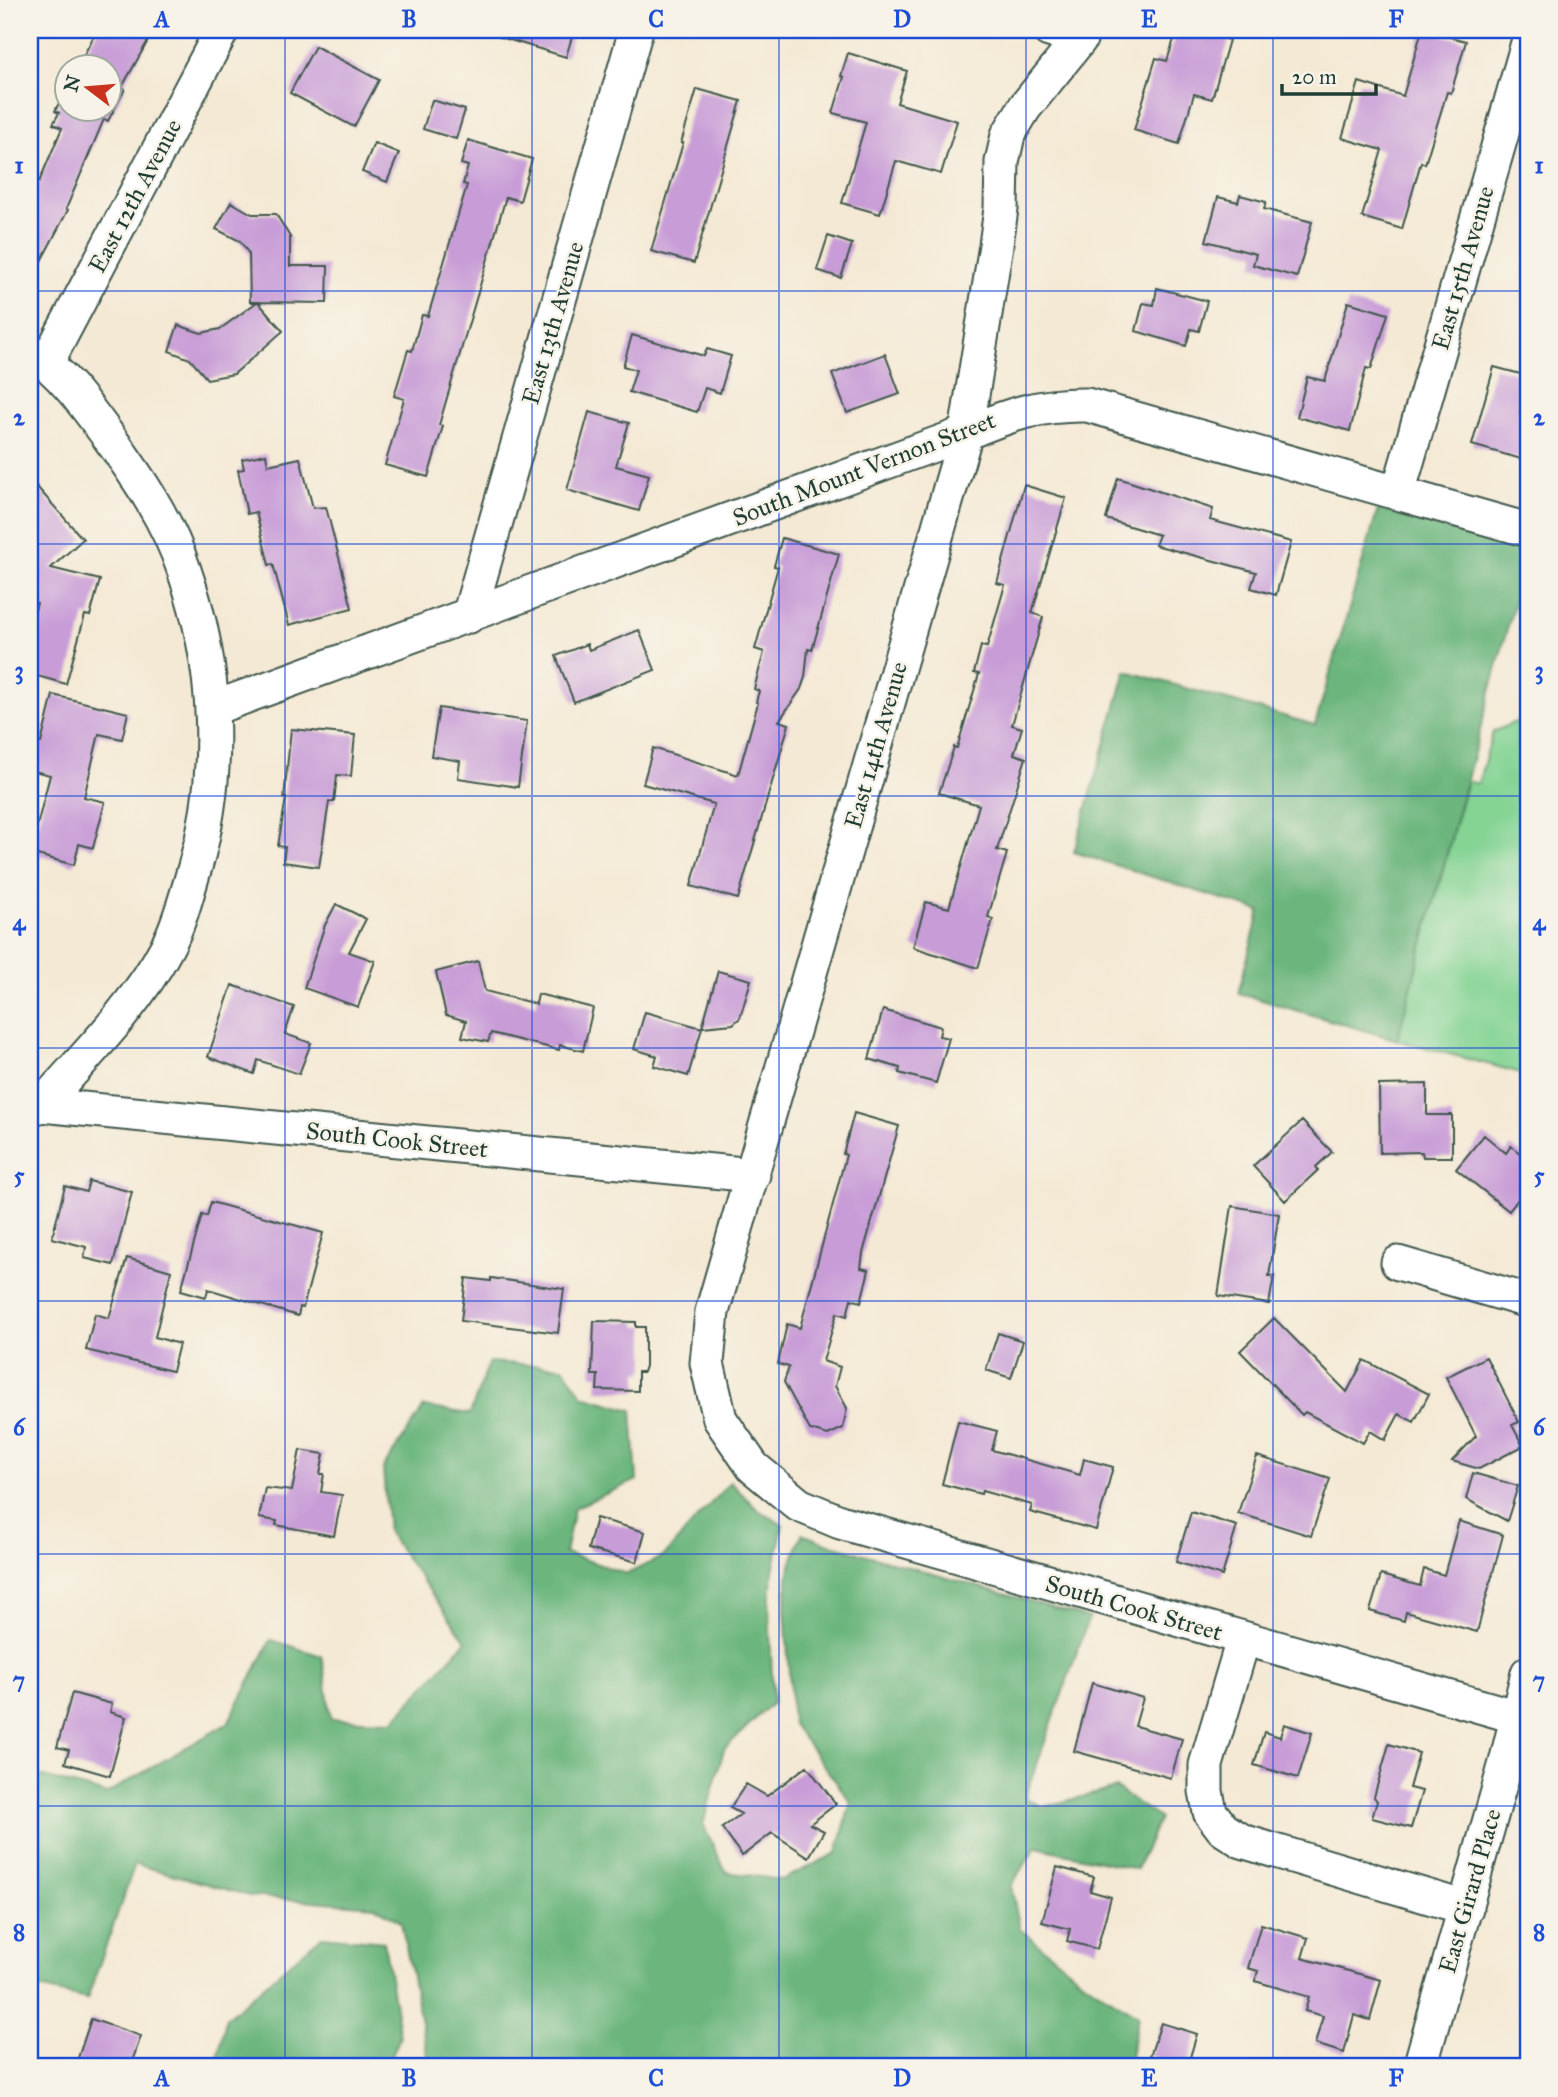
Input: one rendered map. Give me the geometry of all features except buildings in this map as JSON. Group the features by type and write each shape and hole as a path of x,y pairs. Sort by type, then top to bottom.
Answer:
{"street":[{"name":"East 12th Avenue","path":"38,357 222,30"},
{"name":"East 13th Avenue","path":"470,616 636,30"},
{"name":"East 14th Avenue","path":"753,1467 720,1419 707,1363 712,1312 966,433 996,245 1003,162 1009,135 1071,33"},
{"name":"East 15th Avenue","path":"1398,493 1528,43"},
{"path":"36,1107 123,1013 168,946 186,899 204,836 213,765 214,708 202,635 184,569 164,523 136,474 101,426 38,357"},
{"name":"South Mount Vernon Street","path":"214,708 966,433 1005,416 1031,408 1059,404 1087,405 1528,530"},
{"name":"South Cook Street","path":"36,1107 753,1175"},
{"path":"1398,1263 1528,1301"},
{"name":"South Cook Street","path":"753,1467 799,1505 840,1522 1522,1718"},
{"path":"1243,1640 1206,1765 1206,1791 1210,1812 1223,1829 1242,1841 1466,1908"},
{"name":"East Girard Place","path":"1420,2067 1506,1763 1522,1718 1528,1673"}],"green space":[{"path":"1378,509 1528,551 1397,1040 1238,993 1260,911 1074,852 1126,671 1315,725"},
{"path":"1520,720 1528,722 1528,1075 1397,1040 1467,781 1478,784 1493,732"},
{"path":"489,1362 563,1367 583,1396 632,1410 637,1480 574,1508 565,1553 627,1574 664,1556 730,1482 757,1509 783,1525 769,1605 773,1702 724,1749 703,1825 726,1872 782,1880 837,1853 851,1802 792,1723 785,1607 789,1570 802,1534 832,1545 1089,1618 1025,1798 1043,1807 1116,1788 1159,1818 1137,1869 1036,1847 1011,1886 1020,1929 1082,1980 1138,2016 1128,2067 430,2067 401,1922 374,1906 250,1896 135,1864 87,1999 30,1986 30,1773 106,1794 228,1723 271,1640 322,1656 331,1719 393,1721 466,1641 388,1533 383,1468 424,1407 470,1414"},
{"path":"322,1936 384,1942 400,2037 387,2067 216,2067 226,2018"}]}
